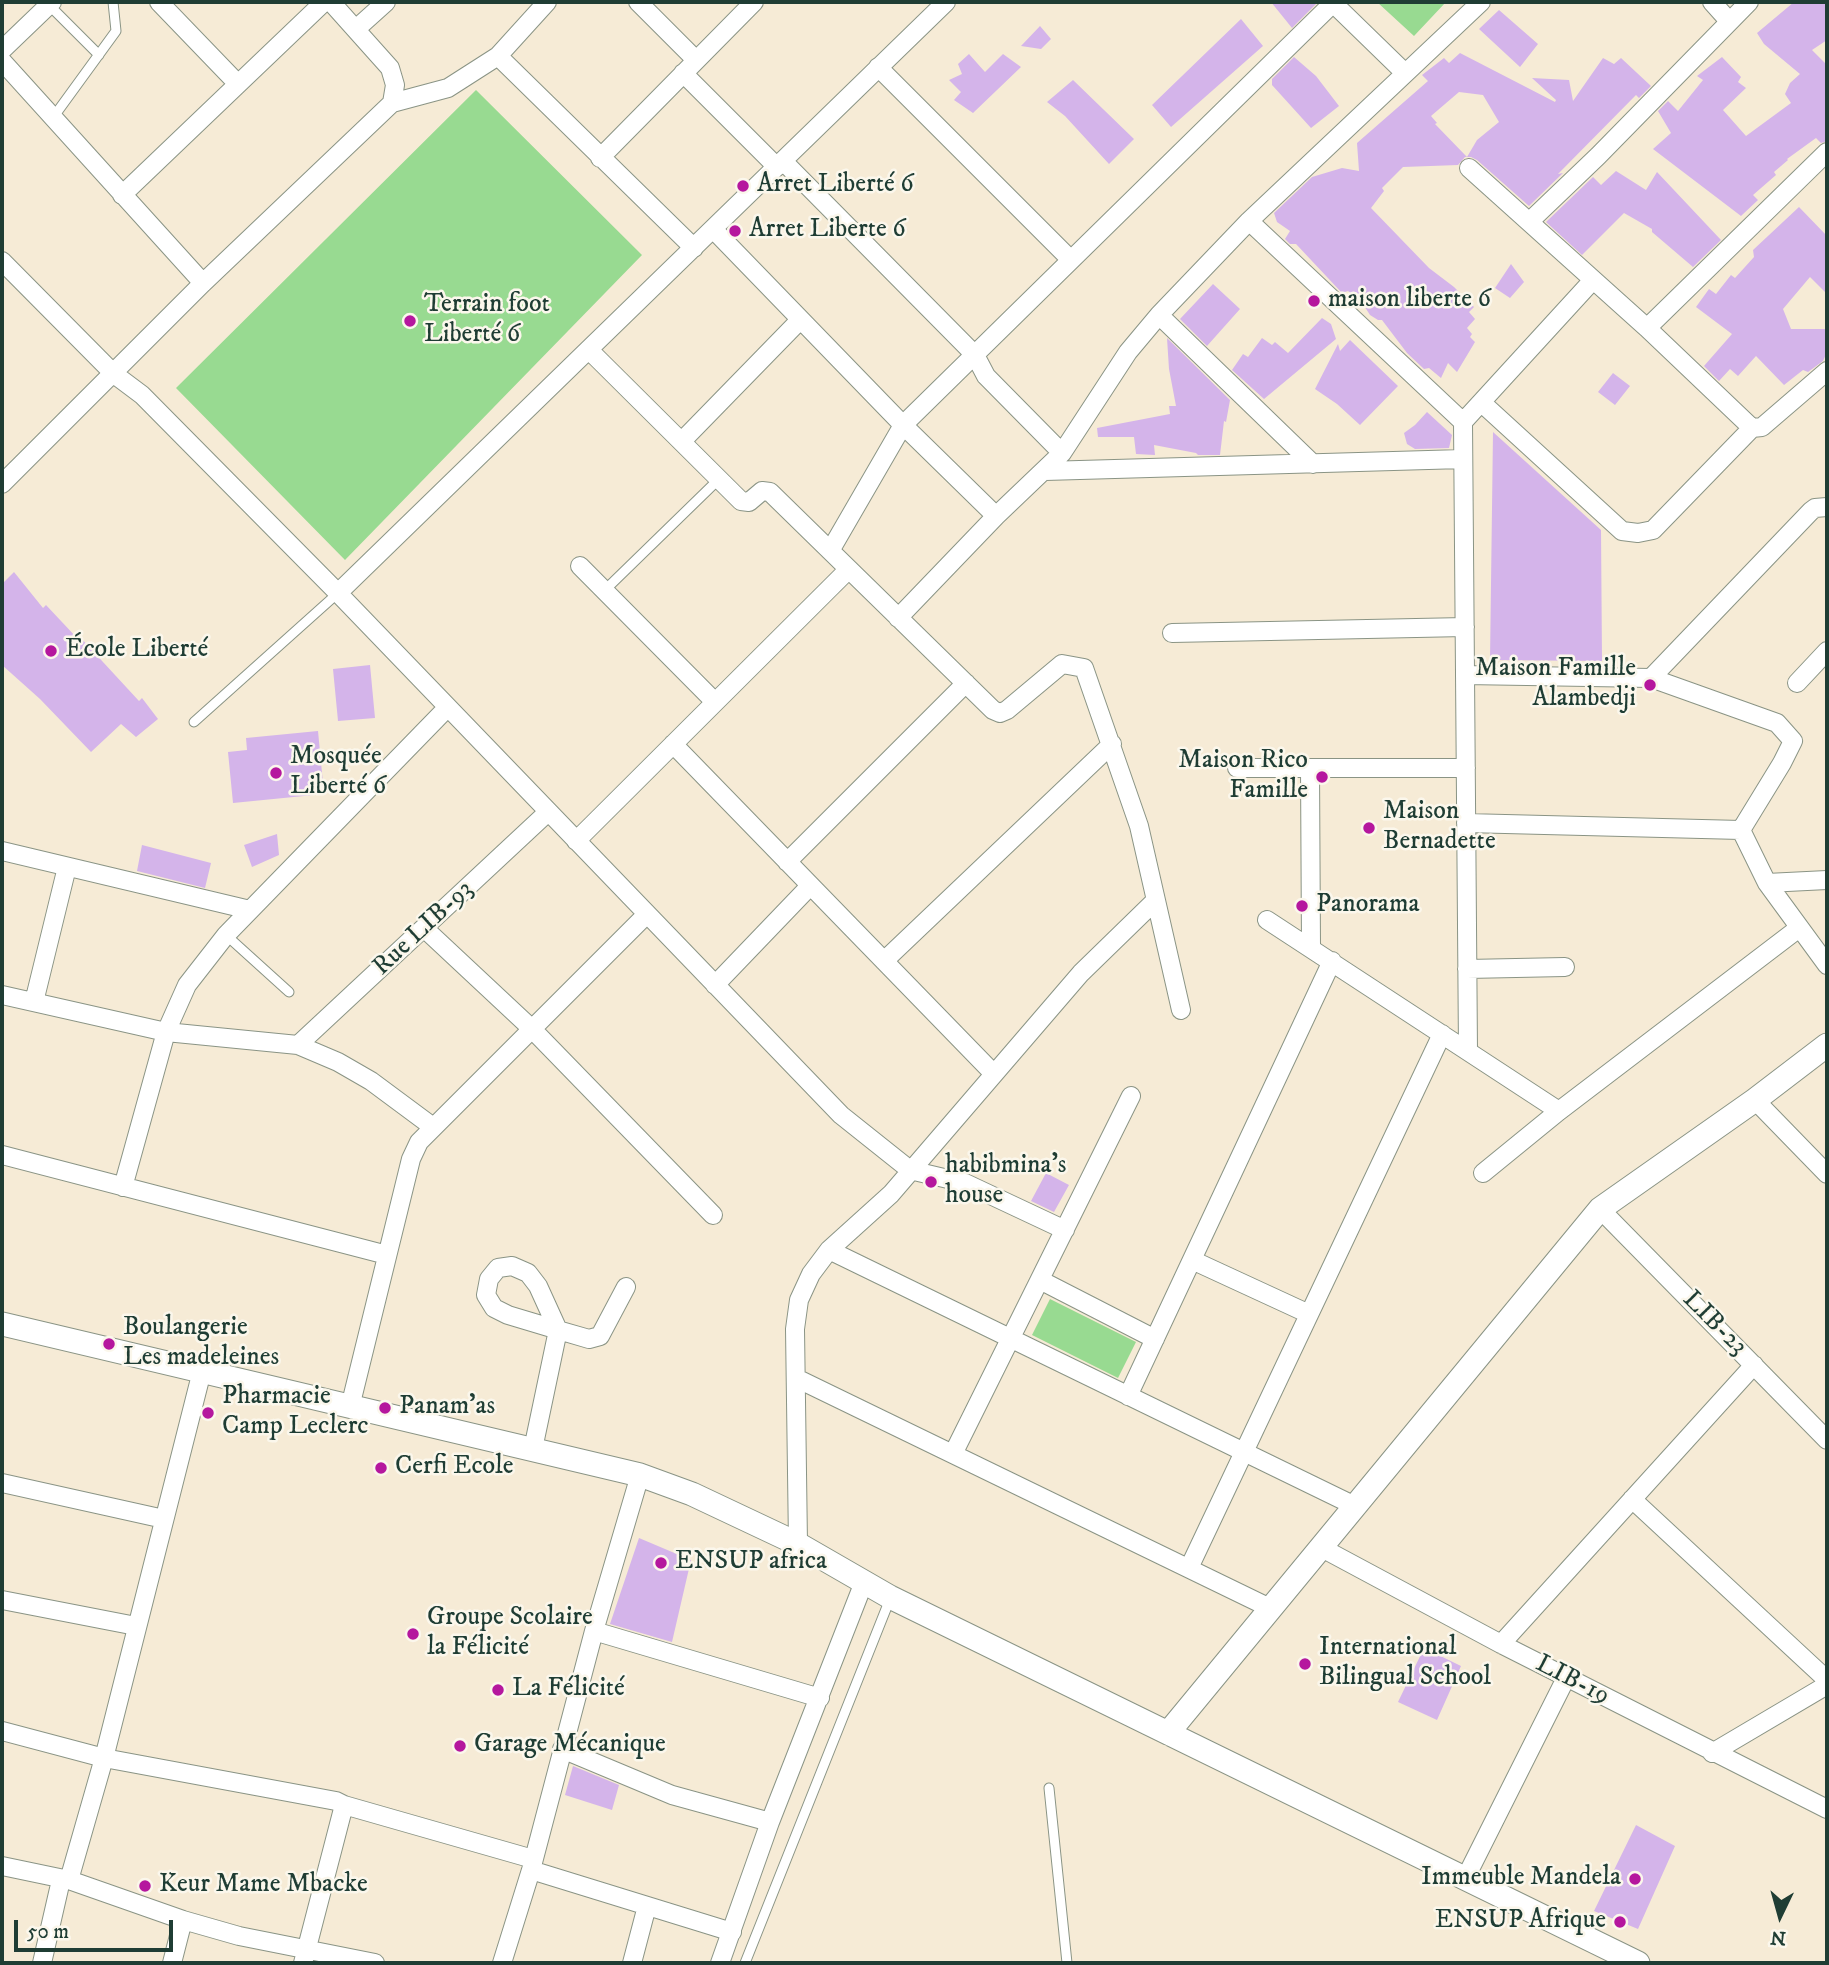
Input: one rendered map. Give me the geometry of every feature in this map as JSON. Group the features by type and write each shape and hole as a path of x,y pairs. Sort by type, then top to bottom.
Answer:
{"street":[{"path":"159,2 238,84"},
{"path":"122,195 324,2"},
{"path":"331,2 390,68 395,85 392,103"},
{"path":"356,29 386,2"},
{"path":"2,484 203,283 392,103 448,88 498,56 547,2"},
{"path":"638,2 696,60"},
{"path":"600,158 754,2"},
{"path":"338,593 946,2"},
{"path":"830,551 903,425 1333,2 1405,73"},
{"path":"898,618 996,516 1062,453 1128,352 1159,315 1249,221 1481,2"},
{"path":"1712,2 1729,21"},
{"path":"1529,222 1598,156 1749,2"},
{"path":"2,50 50,3"},
{"path":"498,56 694,248"},
{"path":"2,61 203,283"},
{"path":"878,67 1071,260"},
{"path":"683,73 975,355 986,376 1062,453"},
{"path":"1647,328 1827,152"},
{"path":"1469,168 1647,328 1752,428"},
{"path":"1249,221 1463,422"},
{"path":"713,229 903,425 996,516"},
{"path":"4,268 114,374 142,395 338,593 841,1115 910,1170 965,1183 1065,1230"},
{"path":"1468,1050 1463,422 1594,280"},
{"path":"1159,315 1313,464"},
{"path":"682,441 800,320"},
{"path":"589,349 745,503 762,491 770,492 993,710 999,713 1007,710 1062,664 1084,668 1139,826 1181,1010"},
{"path":"1482,402 1622,531 1637,533 1653,530 1752,428 1762,427 1827,371"},
{"path":"1045,471 1463,459"},
{"path":"1651,678 1811,511 1827,507"},
{"path":"580,566 715,702"},
{"path":"576,841 848,570"},
{"path":"1172,633 1465,627"},
{"path":"1797,683 1827,651"},
{"path":"1465,675 1651,678 1777,723 1793,741 1783,763 1741,830"},
{"path":"788,862 966,683"},
{"path":"123,1187 166,1032 187,985 226,935 447,708"},
{"path":"673,744 994,1074"},
{"path":"884,961 1112,744"},
{"path":"1237,768 1466,768"},
{"path":"1310,768 1311,947"},
{"name":"Rue LIB-93","path":"298,1045 548,812"},
{"path":"1466,823 1741,830"},
{"path":"1741,830 1768,883 1827,965"},
{"path":"2,851 250,910"},
{"path":"34,1002 67,867"},
{"path":"1768,883 1827,880"},
{"path":"715,985 810,886"},
{"path":"798,1545 795,1328 799,1300 811,1274 829,1250 891,1194 1081,973 1155,901"},
{"path":"350,1407 411,1160 419,1142 647,914"},
{"path":"1267,920 1559,1111"},
{"path":"1483,1173 1559,1111 1799,928"},
{"path":"425,929 532,1029 713,1215"},
{"path":"1128,1396 1332,961"},
{"path":"1467,969 1565,967"},
{"path":"2,995 166,1032 298,1045 338,1062 371,1081 433,1127"},
{"path":"1189,1569 1442,1034"},
{"path":"1168,1733 1600,1209 1755,1100 1827,1045"},
{"path":"953,1454 1131,1096"},
{"path":"1755,1100 1827,1174"},
{"path":"2,1155 387,1255"},
{"name":"LIB-23","path":"1600,1209 1827,1440"},
{"path":"829,1250 1355,1506"},
{"path":"1192,1260 1309,1314"},
{"path":"1040,1280 1155,1339"},
{"path":"533,1449 558,1330 589,1339 600,1336 626,1287"},
{"path":"2,1324 640,1475 692,1494 798,1545 890,1597 1638,1963"},
{"path":"1501,1644 1754,1365"},
{"path":"42,1963 104,1758 202,1371"},
{"path":"796,1378 1270,1608"},
{"path":"502,1963 532,1865 594,1631 640,1475"},
{"path":"2,1483 164,1519"},
{"path":"1632,1499 1827,1680"},
{"name":"LIB-19","path":"1320,1547 1566,1678 1827,1809"},
{"path":"720,1963 770,1822 864,1582"},
{"path":"2,1600 136,1626"},
{"path":"594,1631 820,1698"},
{"path":"1465,1878 1566,1678"},
{"path":"1712,1753 1827,1685"},
{"path":"2,1731 104,1758 336,1801 732,1932"},
{"path":"562,1749 672,1795 770,1822"},
{"path":"306,1956 344,1805"},
{"path":"2,1866 65,1880 183,1920 306,1956 375,1963"},
{"path":"632,1963 647,1906"},
{"path":"172,1963 183,1920"}],"lane":[{"path":"52,119 116,31 113,2"},
{"path":"50,3 99,55"},
{"path":"605,590 719,479"},
{"path":"194,723 338,593"},
{"path":"226,935 289,992"},
{"path":"744,1963 890,1597"},
{"path":"1049,1788 1067,1963"}],"green space":[{"path":"1377,2 1446,2 1414,36"},
{"name":"Terrain foot Liberté 6","path":"476,90 642,255 345,560 176,388"},
{"path":"1050,1299 1136,1342 1118,1378 1032,1335"}],"building":[{"path":"1271,2 1318,2 1292,28"},
{"path":"1794,2 1827,2 1827,40 1812,50 1827,65 1827,141 1821,143 1816,138 1787,159 1774,172 1776,175 1753,195 1758,200 1741,216 1653,149 1671,133 1658,111 1668,101 1678,111 1703,80 1697,76 1722,57 1741,77 1738,82 1746,88 1723,110 1746,136 1791,103 1785,94 1790,83 1800,74 1764,44 1757,33"},
{"path":"1499,10 1538,44 1520,67 1479,29"},
{"path":"1241,19 1263,46 1171,127 1152,105"},
{"path":"1040,26 1051,39 1041,49 1021,46"},
{"path":"1460,53 1555,102 1556,100 1532,78 1569,80 1573,101 1603,58 1614,64 1621,58 1651,86 1639,98 1636,95 1529,206 1471,157 1467,157 1465,157 1458,165 1403,167 1382,188 1384,191 1371,208 1429,268 1474,307 1469,312 1475,319 1467,328 1475,342 1457,372 1448,363 1441,378 1429,368 1424,369 1407,353 1382,320 1370,315 1361,301 1348,291 1342,293 1296,244 1290,244 1285,239 1290,231 1277,222 1274,213 1312,177 1342,168 1359,171 1357,143 1428,81 1422,75 1444,58 1449,63","holes":["1459,92 1483,95 1499,122 1477,140 1467,157 1435,124 1437,123 1431,116"]},
{"path":"969,54 985,72 1003,54 1021,67 973,113 954,100 961,92 949,80 962,74 958,64"},
{"path":"1294,57 1316,76 1339,106 1311,128 1272,85 1272,79"},
{"path":"1073,80 1134,139 1109,164 1065,116 1047,102"},
{"path":"1616,171 1646,190 1657,172 1721,240 1693,267 1652,232 1652,229 1624,213 1582,255 1546,222 1593,177 1601,185"},
{"path":"1799,207 1827,236 1827,294 1810,277 1783,309 1791,329 1827,329 1827,352 1823,361 1808,372 1803,370 1784,385 1756,356 1738,376 1730,369 1719,381 1704,366 1732,334 1696,307 1709,289 1716,294 1731,275 1735,278 1754,257 1753,250"},
{"path":"1511,264 1524,282 1510,298 1495,288"},
{"path":"1213,284 1240,309 1207,346 1180,319"},
{"path":"1322,318 1331,324 1336,339 1264,399 1232,370 1243,354 1248,357 1262,338 1272,345 1275,342 1288,353"},
{"path":"1167,338 1230,400 1226,422 1224,421 1220,455 1198,455 1154,445 1155,455 1136,454 1134,437 1098,437 1097,428 1170,414 1169,406 1176,406"},
{"path":"1350,340 1398,386 1360,425 1315,389 1338,344 1340,351"},
{"path":"1613,373 1630,386 1615,405 1598,392"},
{"path":"1427,412 1452,435 1449,448 1415,449 1407,444 1404,433"},
{"path":"1493,432 1601,530 1602,661 1490,660"},
{"path":"14,572 43,608 46,605 77,638 79,636 139,701 142,698 158,719 136,737 121,724 91,752 40,699 2,665 2,584"},
{"path":"370,665 375,718 338,721 333,669"},
{"name":"Mosquée Liberté 6","path":"318,731 324,794 233,803 228,752 247,750 246,738"},
{"path":"277,834 279,855 252,867 244,845"},
{"path":"142,845 211,863 205,888 137,871"},
{"path":"1046,1173 1069,1185 1054,1212 1031,1201"},
{"path":"639,1538 691,1560 672,1642 610,1624"},
{"path":"1424,1648 1461,1666 1437,1720 1398,1702"},
{"path":"573,1766 619,1785 612,1810 565,1795"},
{"name":"Immeuble Mandela","path":"1636,1825 1675,1846 1638,1929 1594,1911"}],"place":[{"name":"Arret Liberté 6","path":"743,186"},
{"name":"Arret Liberte 6","path":"735,231"},
{"name":"maison liberte 6","path":"1314,301"},
{"name":"Terrain foot Liberté 6","path":"410,321"},
{"name":"École Liberté","path":"51,651"},
{"name":"Maison Famille Alambedji","path":"1650,685"},
{"name":"Mosquée Liberté 6","path":"276,773"},
{"name":"Maison Rico Famille","path":"1322,777"},
{"name":"Maison Bernadette","path":"1369,828"},
{"name":"Panorama","path":"1302,906"},
{"name":"habibmina's house","path":"931,1182"},
{"name":"Boulangerie Les madeleines","path":"109,1344"},
{"name":"Panam'as","path":"385,1408"},
{"name":"Pharmacie Camp Leclerc","path":"208,1413"},
{"name":"Cerfi Ecole","path":"381,1468"},
{"name":"ENSUP africa","path":"661,1563"},
{"name":"Groupe Scolaire la Félicité","path":"413,1634"},
{"name":"International Bilingual School","path":"1305,1664"},
{"name":"La Félicité","path":"498,1690"},
{"name":"Garage Mécanique","path":"460,1746"},
{"name":"Immeuble Mandela","path":"1635,1879"},
{"name":"Keur Mame Mbacke","path":"145,1886"},
{"name":"ENSUP Afrique","path":"1620,1922"}]}
